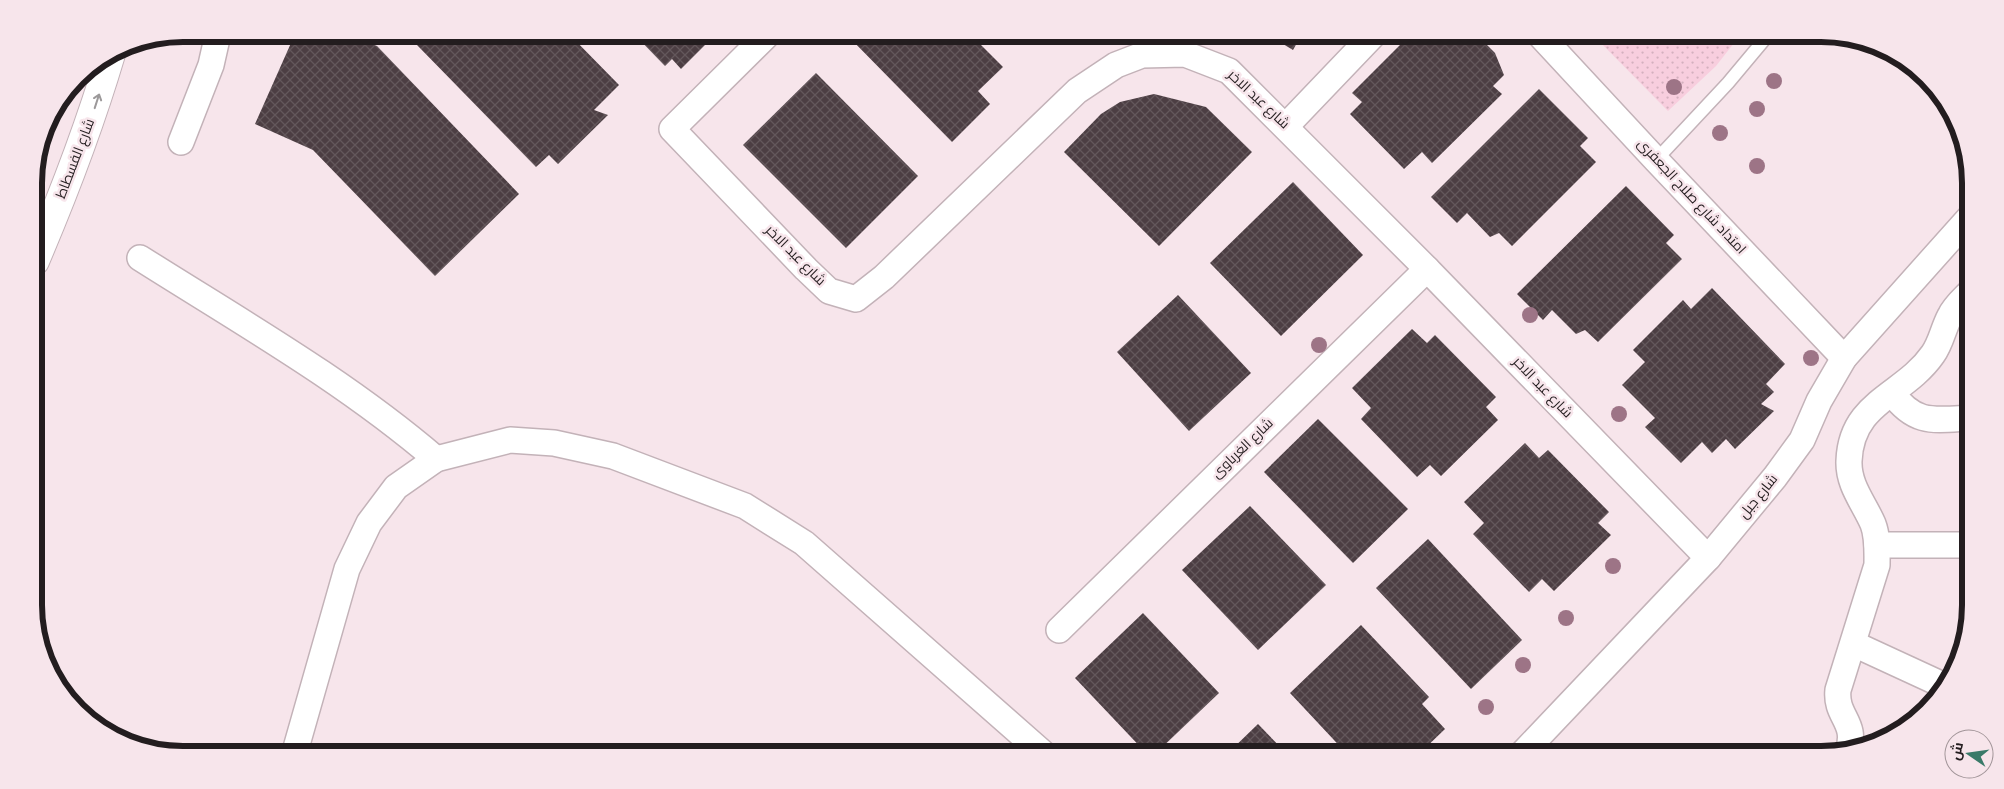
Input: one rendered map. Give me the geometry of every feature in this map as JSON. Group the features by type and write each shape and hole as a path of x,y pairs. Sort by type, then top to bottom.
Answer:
{"main road":[{"name":"شارع الفسطاط","path":"43,242 81,147 97,103 108,64"}],"street":[{"path":"181,142 211,65 216,42"},
{"name":"شارع عبد الاخر","path":"760,42 672,129 806,269 829,290 856,299 884,277 1077,91 1116,65 1142,55 1185,54 1229,71 1427,269 1708,558"},
{"path":"1286,126 1366,42"},
{"name":"امتداد شارع صلاح الجعفرى","path":"1546,42 1844,358"},
{"name":"شارع جبل","path":"1530,746 1708,558 1775,477 1802,440 1819,401 1844,358 1962,226"},
{"path":"140,258 358,397 401,429 436,459"},
{"name":"شارع الغرباوى","path":"1059,630 1427,269"},
{"path":"1856,742 1837,699 1838,690 1854,644 1877,565 1877,545 1873,525 1853,486 1849,462 1853,437 1864,416 1882,399 1919,371 1929,359 1944,332 1950,316 1962,299"},
{"path":"1892,392 1902,407 1917,416 1935,420 1962,418"},
{"path":"297,746 348,569 369,523 396,487 436,459 510,440 554,443 613,456 746,506 804,543 1035,746"},
{"path":"1877,545 1962,545"},
{"path":"1854,644 1939,683"}],"lane":[{"path":"1656,160 1734,76 1762,42"}],"shaded area":[{"path":"1600,42 1735,42 1716,66 1668,111"}],"building":[{"path":"291,42 368,42 377,46 519,194 435,276 313,150 255,124"},
{"path":"420,42 577,42 619,85 594,110 608,115 558,164 549,155 536,167 417,45"},
{"path":"642,42 708,42 681,69 672,59 665,66"},
{"path":"854,42 978,42 1003,67 978,91 990,104 952,142"},
{"path":"1280,42 1298,42 1293,50"},
{"path":"1403,42 1484,42 1495,53 1504,75 1493,86 1502,94 1432,163 1422,152 1404,169 1350,114 1362,102 1352,93"},
{"path":"816,73 918,176 846,248 743,145"},
{"path":"1539,89 1588,138 1580,146 1596,162 1512,246 1499,233 1490,237 1467,213 1457,223 1431,197"},
{"path":"1154,94 1206,107 1252,152 1159,246 1064,152 1101,114 1120,102"},
{"path":"1293,182 1363,255 1281,336 1210,263"},
{"path":"1626,186 1674,235 1666,243 1682,259 1598,342 1585,330 1576,334 1552,310 1543,320 1517,294"},
{"path":"1712,288 1785,364 1766,384 1774,392 1761,404 1774,411 1735,449 1726,439 1712,453 1702,442 1681,463 1645,427 1655,418 1622,385 1645,362 1633,350 1683,300 1691,309"},
{"path":"1178,295 1251,373 1189,431 1117,352"},
{"path":"1412,329 1427,343 1435,335 1496,397 1486,407 1498,420 1441,476 1430,465 1417,477 1361,419 1371,408 1352,388"},
{"path":"1318,419 1408,509 1353,563 1264,472"},
{"path":"1525,443 1539,458 1548,450 1609,512 1598,523 1611,535 1554,591 1542,579 1529,592 1473,534 1484,523 1464,502"},
{"path":"1250,506 1326,585 1258,650 1182,570"},
{"path":"1428,539 1522,640 1471,689 1376,588"},
{"path":"1143,613 1219,693 1163,746 1139,746 1075,678"},
{"path":"1361,625 1429,697 1422,704 1445,729 1427,746 1340,746 1290,693"},
{"path":"1258,724 1279,746 1235,746"}]}
